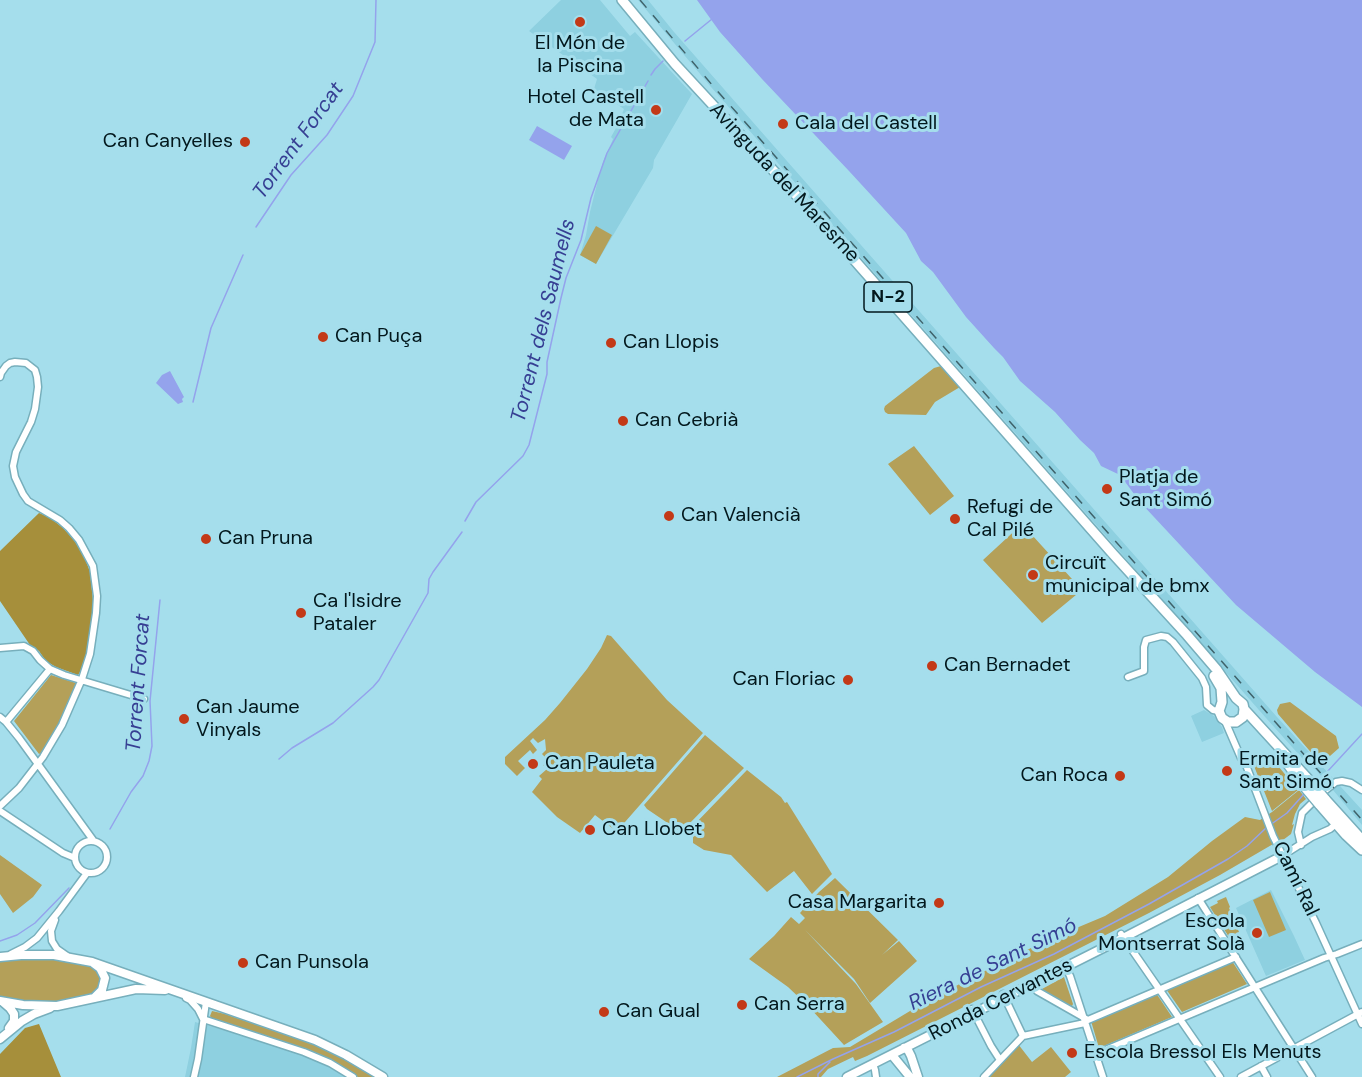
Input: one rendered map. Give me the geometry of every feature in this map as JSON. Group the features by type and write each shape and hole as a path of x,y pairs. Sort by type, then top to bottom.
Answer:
{"main road":[{"name":"Avinguda del Maresme","path":"622,0 675,64 870,277 1217,670 1236,698"},
{"name":"Avinguda del Maresme","path":"1113,554 1219,683 1222,692 1220,706"},
{"path":"1306,782 1248,722 1225,720 1220,715 1220,706 1228,698 1240,700 1244,709 1286,755 1320,800 1336,824 1362,850"},
{"path":"1238,721 1244,709"},
{"path":"1320,800 1362,842"},
{"path":"1336,824 1344,826 1362,842"}],"street":[{"path":"0,377 6,366 20,362 31,366 37,376 35,409 16,452 15,477 28,501 60,520 79,540 93,566 97,596 90,654 82,680 62,725 38,764 0,809 63,853 75,858"},
{"path":"1128,677 1144,670 1146,640 1161,636 1167,637 1202,678 1206,687 1207,705 1213,710 1220,706"},
{"path":"0,648 18,646 29,648 50,669 144,699"},
{"path":"6,722 50,669"},
{"path":"0,717 38,764 93,840"},
{"name":"Camí Ral","path":"1225,720 1246,765 1273,836 1360,1018"},
{"path":"1233,739 1232,731 1238,721"},
{"path":"1301,844 1298,829 1302,813 1320,800 1336,782 1346,781 1362,790"},
{"path":"1282,855 1336,824"},
{"path":"93,840 104,846 108,857 107,862 99,871 87,873 79,867 75,858 78,847 82,843 93,840"},
{"name":"Ronda Cervantes","path":"847,1077 1282,855"},
{"path":"2,957 25,947 37,938 87,873"},
{"path":"1198,897 1312,1077"},
{"path":"59,911 51,931 52,941 57,950 69,957"},
{"path":"1122,936 1220,1077"},
{"path":"1096,1054 1362,944"},
{"path":"2,957 39,955 69,957 92,962 315,1040 383,1077"},
{"path":"984,1077 1023,1036 1088,1020 1236,957"},
{"path":"92,962 100,968 105,978 104,986 95,997"},
{"path":"1065,965 1103,1077"},
{"path":"2,1037 34,1014 57,1006 142,988 178,992 190,1000 203,1019 304,1052 330,1063 353,1077"},
{"path":"1037,991 1084,1020"},
{"path":"1004,996 1023,1036"},
{"path":"0,1001 23,1005 57,1006"},
{"path":"0,1001 7,1005 14,1014 14,1021 2,1037"},
{"path":"194,1077 206,1002"},
{"path":"973,1011 1000,1060"},
{"path":"1241,1077 1294,1048 1360,1018"},
{"path":"917,1076 918,1041"},
{"path":"904,1048 910,1054 917,1076"},
{"path":"891,1055 917,1076"},
{"path":"873,1064 876,1077"},
{"path":"1260,1066 1267,1077"},
{"path":"336,1077 340,1069"}],"shaded area":[{"path":"561,0 600,0 630,36 635,32 692,94 654,160 653,168 596,264 580,255 603,162 624,109 594,89 597,79 529,31"},
{"path":"638,0 648,0 1277,717 1362,810 1362,825 711,87"},
{"path":"596,226 612,235 596,264 580,255"},
{"path":"941,366 960,387 935,402 926,415 885,412 885,406 934,368"},
{"path":"914,446 954,496 930,515 888,464"},
{"path":"39,513 49,517 74,540 90,572 93,616 86,655 78,675 46,661 39,651 30,645 0,601 0,551"},
{"name":"Circuït municipal de bmx","path":"1022,524 1082,590 1042,623 983,560"},
{"path":"607,635 611,636 667,700 703,733 618,830 616,831 595,815 580,833 557,817 532,792 542,779 539,776 547,769 543,765 546,764 542,754 546,750 545,739 538,743 533,738 530,741 537,750 533,754 530,750 518,761 525,768 517,776 505,764 505,757 560,703 587,669"},
{"path":"51,675 76,683 76,685 56,729 39,754 14,721"},
{"path":"1290,702 1336,736 1339,748 1321,764 1278,714 1280,704"},
{"path":"1204,710 1214,716 1224,733 1202,742 1191,716"},
{"path":"705,735 744,768 686,827 678,830 644,805"},
{"path":"1269,755 1298,790 1272,811 1252,761"},
{"path":"747,770 781,797 785,803 787,802 832,874 812,894 794,871 767,892 731,855 704,850 693,843 693,832 690,831 692,827"},
{"path":"1299,790 1306,799 1300,804 1295,814 1291,834 1220,875 867,1056 855,1061 853,1057 828,1069 821,1077 777,1077 833,1048 850,1047 920,1005 971,978 1043,942 1105,916 1168,877 1245,817 1260,820"},
{"path":"0,855 42,885 33,897 13,913 0,894"},
{"path":"835,878 898,940 882,955 899,941 917,961 870,1003 854,979 805,930 856,984 883,1022 844,1045 809,1007 812,1005 808,1006 788,987 749,959 791,917 799,924 805,918 800,913"},
{"name":"Escola Montserrat Solà","path":"1271,890 1305,960 1266,976 1236,908"},
{"path":"1270,892 1286,930 1269,937 1253,900"},
{"path":"1226,897 1239,932 1236,933 1239,942 1234,945 1210,907"},
{"path":"34,957 73,960 96,968 101,984 96,993 79,999 45,1004 0,998 0,960"},
{"path":"1232,961 1247,984 1182,1012 1166,989"},
{"path":"1064,977 1073,1004 1071,1008 1041,990"},
{"path":"1156,993 1172,1017 1099,1048 1091,1021"},
{"path":"212,1011 318,1046 375,1077 358,1077 309,1051 212,1019 210,1016"},
{"path":"195,1022 304,1052 353,1077 185,1077"},
{"path":"39,1024 61,1077 0,1077 0,1054 25,1028"},
{"path":"1018,1044 1032,1062 1051,1047 1071,1072 1065,1077 987,1077"}],"water":[{"path":"697,0 1362,0 1362,707 1315,672 1236,605 1140,502 1120,475 1101,466 1094,453 1055,412 1020,381 1003,357 966,317 933,272 921,261 906,233 762,79 720,32"},
{"path":"537,126 572,146 564,160 529,140"},
{"path":"170,371 184,397 183,402 178,404 156,383 162,375"}],"waterway":[{"name":"Torrent Forcat","path":"256,227 291,175 327,135 353,96 375,42 376,0"},
{"path":"685,41 712,19"},
{"name":"Torrent dels Saumells","path":"651,75 663,61"},
{"name":"Torrent dels Saumells","path":"465,521 476,502 523,456 529,445 547,374 547,362 566,278 581,240 591,198 607,153 648,81"},
{"name":"Torrent Forcat","path":"193,402 211,328 243,255"},
{"name":"Torrent dels Saumells","path":"279,759 292,748 333,723 379,680 428,593 429,579 462,532"},
{"name":"Torrent Forcat","path":"110,829 143,776 149,761 152,746 150,701 160,600"},
{"name":"Riera de Sant Simó","path":"1316,782 1362,734"},
{"name":"Riera de Sant Simó","path":"1270,825 1287,813 1304,794"},
{"name":"Riera de Sant Simó","path":"797,1077 1054,954 1149,904 1228,859 1247,846 1266,828"},
{"path":"0,941 17,935 35,923 69,888"},
{"path":"818,1077 818,1074 830,1062"}],"railway":[{"path":"640,0 713,86 1362,820"}],"place":[{"name":"El Món de la Piscina","path":"580,22"},
{"name":"Hotel Castell de Mata","path":"656,110"},
{"name":"Cala del Castell","path":"783,124"},
{"name":"Can Canyelles","path":"245,142"},
{"name":"Can Puça","path":"323,337"},
{"name":"Can Llopis","path":"611,343"},
{"name":"Can Cebrià","path":"623,421"},
{"name":"Platja de Sant Simó","path":"1107,489"},
{"name":"Can Valencià","path":"669,516"},
{"name":"Refugi de Cal Pilé","path":"955,519"},
{"name":"Can Pruna","path":"206,539"},
{"name":"Circuït municipal de bmx","path":"1033,575"},
{"name":"Ca l'Isidre Pataler","path":"301,613"},
{"name":"Can Bernadet","path":"932,666"},
{"name":"Can Floriac","path":"848,680"},
{"name":"Can Jaume Vinyals","path":"184,719"},
{"name":"Can Pauleta","path":"533,764"},
{"name":"Ermita de Sant Simó","path":"1227,771"},
{"name":"Can Roca","path":"1120,776"},
{"name":"Can Llobet","path":"590,830"},
{"name":"Casa Margarita","path":"939,903"},
{"name":"Escola Montserrat Solà","path":"1257,933"},
{"name":"Can Punsola","path":"243,963"},
{"name":"Can Serra","path":"742,1005"},
{"name":"Can Gual","path":"604,1012"},
{"name":"Escola Bressol Els Menuts","path":"1072,1053"}]}
